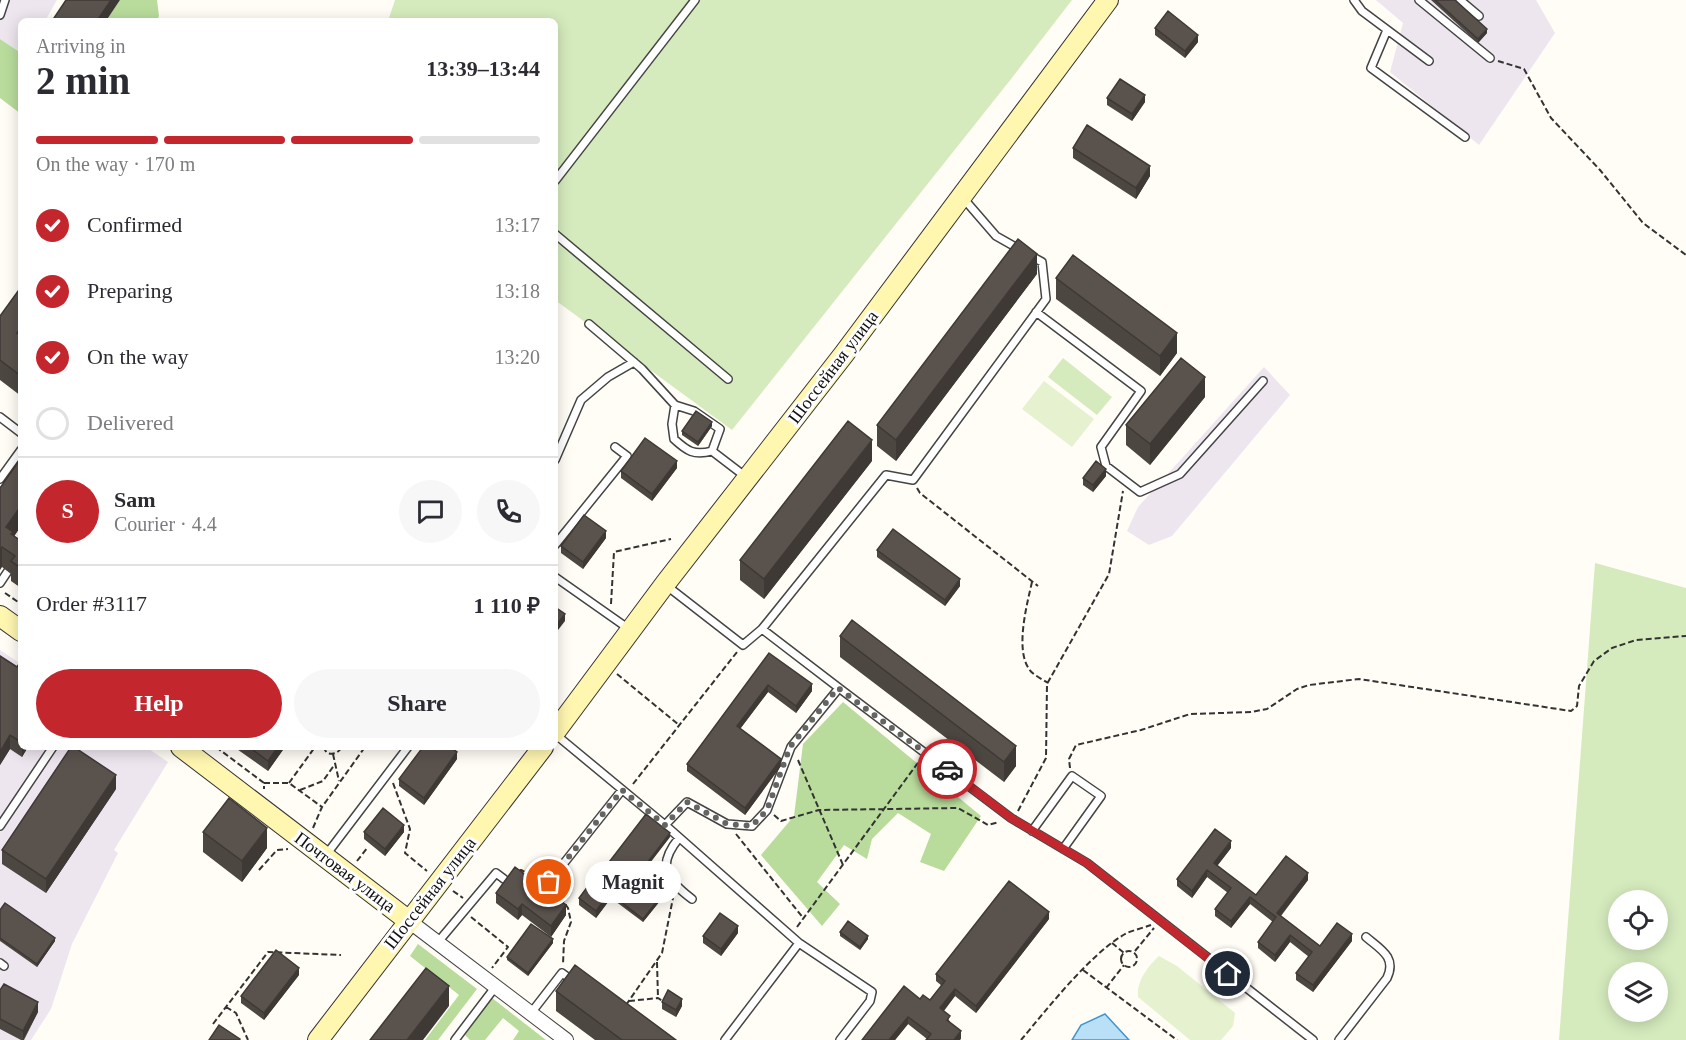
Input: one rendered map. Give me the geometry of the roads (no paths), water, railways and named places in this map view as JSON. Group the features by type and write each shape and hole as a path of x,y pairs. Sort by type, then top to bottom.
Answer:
{"main road":[{"name":"Шоссейная улица","path":"558,729 1108,0"},
{"path":"0,616 18,629"},
{"name":"Почтовая улица","path":"185,750 306,836 325,856 409,921"},
{"name":"Шоссейная улица","path":"318,1040 541,750"}],"street":[{"name":"Почтовая улица","path":"409,921 566,1040"}],"lane":[{"path":"0,14 5,0"},
{"path":"558,177 695,0"},
{"path":"1354,0 1362,11 1429,61"},
{"path":"1419,0 1490,58"},
{"path":"1461,0 1479,16"},
{"path":"1387,30 1371,68 1466,137"},
{"path":"665,585 743,645 762,629 886,475 913,480 1046,299 1042,262 996,236 961,196"},
{"path":"558,237 728,379"},
{"path":"1036,312 1141,391 1101,447 1106,466 1140,492 1180,474 1263,381"},
{"path":"589,324 634,362 675,405 694,411 720,429 712,451"},
{"path":"558,453 581,400 608,377 634,362"},
{"path":"675,405 672,424 674,439 687,452 698,454 712,451 748,479"},
{"path":"0,417 18,431"},
{"path":"558,541 627,456 615,447"},
{"path":"0,479 18,454"},
{"path":"0,583 8,572"},
{"path":"558,579 631,630"},
{"path":"762,629 1012,819 1087,863 1313,1040"},
{"path":"665,825 687,802 727,824 752,826 767,810 790,747 838,688"},
{"path":"558,736 665,825 790,937 872,992 870,1001 840,1040"},
{"path":"0,826 51,750"},
{"path":"325,856 406,750"},
{"path":"1032,831 1072,776 1101,796 1063,849"},
{"path":"549,882 624,791"},
{"path":"0,810 8,814"},
{"path":"679,838 669,850 665,863 668,875 676,886 692,898"},
{"path":"438,942 496,873 504,879"},
{"path":"1339,1040 1387,978 1391,969 1390,961 1383,951 1366,937"},
{"path":"725,1040 799,943"},
{"path":"531,1013 562,973 581,987"},
{"path":"455,1040 496,986"}],"water":[{"path":"1105,1014 1129,1040 1072,1040 1081,1025"}],"place":[{"name":"Magnit","path":"549,882"}]}
